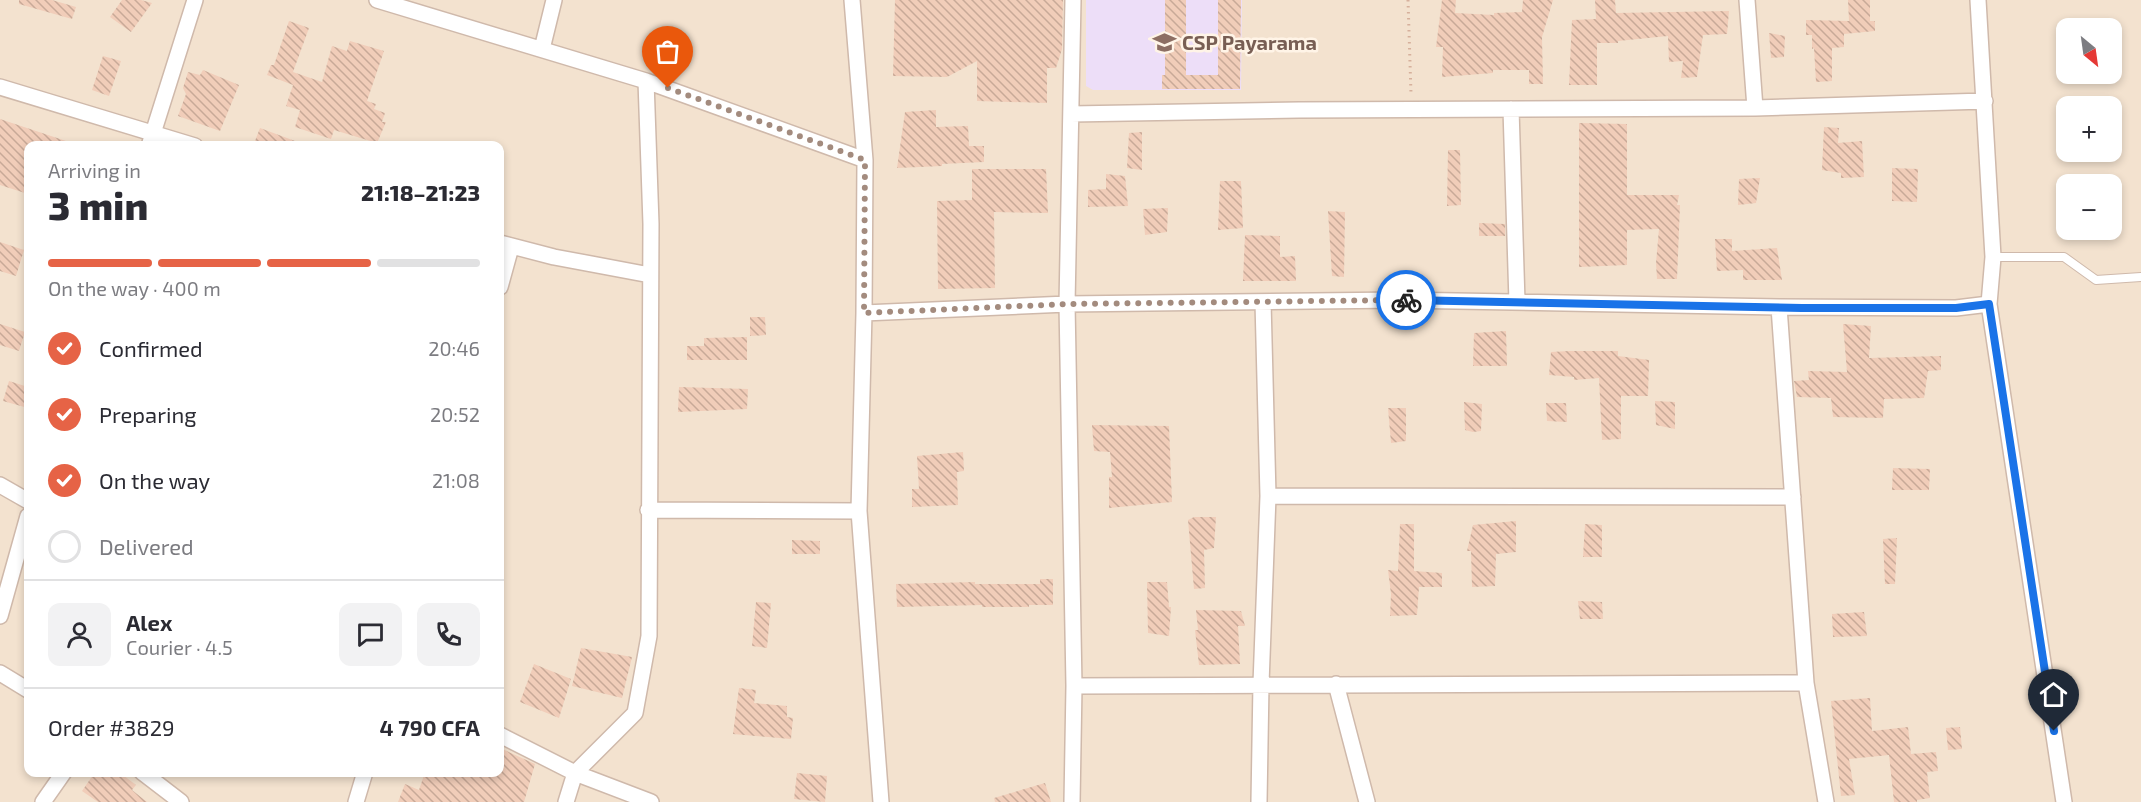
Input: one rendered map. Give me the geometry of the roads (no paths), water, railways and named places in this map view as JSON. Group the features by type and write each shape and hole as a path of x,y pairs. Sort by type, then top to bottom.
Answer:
{"street":[{"path":"0,87 151,139 195,0"},
{"path":"377,0 646,81 865,160"},
{"path":"542,49 555,0"},
{"path":"852,0 865,160 864,313 858,511 880,802"},
{"path":"1072,0 1067,304 1074,686 1072,802"},
{"path":"1747,0 1755,108"},
{"path":"1978,0 1993,257 1989,304 2064,802"},
{"path":"566,802 575,773 635,713 649,636 651,224 646,81"},
{"path":"1071,114 1412,109 1755,108 1985,101"},
{"path":"1511,109 1517,302"},
{"path":"505,245 554,257 650,275"},
{"path":"864,313 1067,304 1400,300 1779,307 1956,308 1989,304"},
{"path":"1259,802 1268,496 1263,302"},
{"path":"1779,307 1806,683 1826,802"},
{"path":"0,485 24,499"},
{"path":"1268,496 1793,497"},
{"path":"648,510 858,511"},
{"path":"0,616 24,530"},
{"path":"0,673 24,688"},
{"path":"1074,686 1806,683"},
{"path":"1336,684 1367,802"},
{"path":"504,737 575,773 651,802"},
{"path":"43,802 60,777"},
{"path":"148,777 181,802"},
{"path":"164,789 168,777"},
{"path":"356,802 364,777"}],"lane":[{"path":"1993,257 2064,257 2096,280 2141,277"}],"place":[{"name":"CSP Payarama","path":"1164,43"}]}
